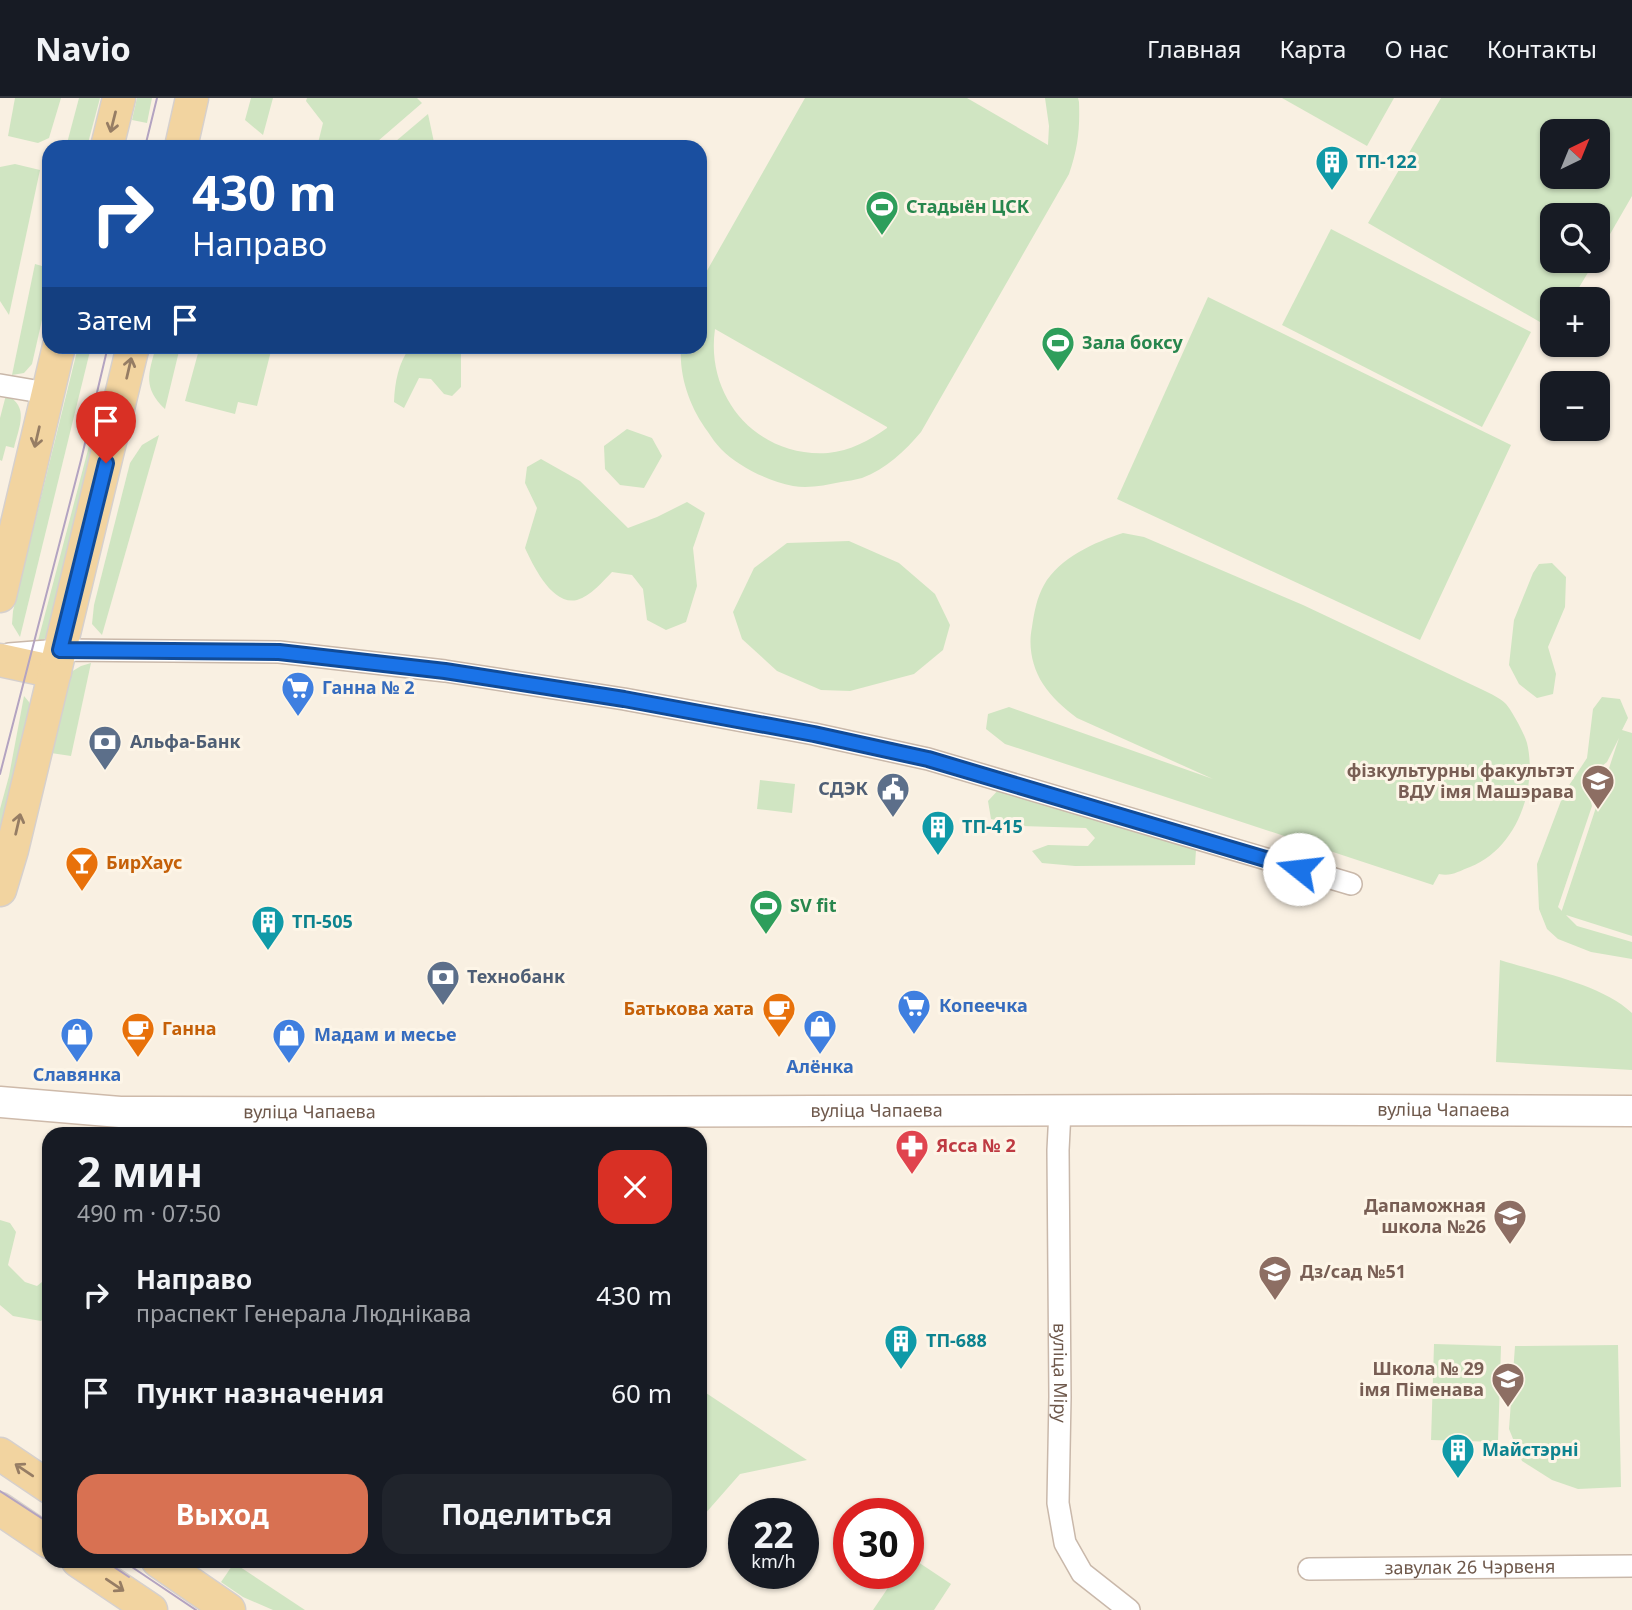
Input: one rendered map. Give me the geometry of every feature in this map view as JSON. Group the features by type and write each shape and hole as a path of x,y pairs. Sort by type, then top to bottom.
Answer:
{"main road":[{"path":"109,140 119,98"},
{"path":"183,140 192,98"},
{"path":"0,596 57,354"},
{"path":"0,890 132,354"},
{"path":"0,657 58,661"},
{"path":"0,1454 42,1482"},
{"path":"0,1509 42,1537"},
{"path":"88,1568 151,1610"},
{"path":"168,1568 229,1610"}],"street":[{"path":"0,385 47,393"},
{"path":"58,661 279,652 445,671 624,699 814,734 928,759 1352,884"},
{"name":"вуліца Чапаева","path":"0,1101 120,1112"},
{"name":"вуліца Чапаева","path":"0,1121 120,1112 1422,1109 1632,1111"},
{"name":"вуліца Міру","path":"1060,1111 1058,1503 1065,1544 1082,1573 1129,1610"},
{"name":"завулак 26 Чэрвеня","path":"1309,1569 1632,1566"}],"green space":[{"path":"15,98 61,98 49,138 38,143 8,136"},
{"path":"79,98 100,98 89,140 68,140"},
{"path":"137,98 152,98 147,123 132,120"},
{"path":"251,98 273,98 263,135 245,120"},
{"path":"307,98 417,98 422,103 379,140 319,140 323,123 306,101"},
{"name":"Стадыён ЦСК","path":"805,98 967,98 1048,145 1049,126 1045,98 1078,98 1078,138 1069,174 921,432 879,470 859,479 805,487 774,481 736,462 719,447 696,413 687,392 681,354 707,354 707,271","holes":["715,329 887,428 859,444 828,453 803,452 779,445 759,434 741,419 728,400 719,378 714,354"]},
{"path":"1282,98 1394,98 1367,146"},
{"path":"1441,98 1632,98 1632,196 1610,234 1610,203 1540,203 1540,273 1588,273 1579,287 1540,287 1540,322 1368,223"},
{"path":"428,114 434,140 397,140"},
{"path":"15,164 40,170 9,315 0,301 0,167"},
{"path":"1331,229 1531,332 1482,427 1282,325"},
{"path":"35,264 42,266 42,320 32,364 24,373 12,375"},
{"path":"1208,297 1511,445 1420,640 1117,499"},
{"path":"76,354 89,354 20,637 12,624"},
{"path":"154,354 178,354 165,409 150,387"},
{"path":"198,354 270,354 257,406 238,402 235,414 185,401"},
{"path":"406,354 461,354 461,387 452,396 444,394 431,379 419,378 404,408 394,402 398,373"},
{"path":"6,395 18,405 21,418 14,448 6,446 2,461 0,418"},
{"path":"96,419 106,421 47,638 38,641"},
{"path":"627,429 652,438 662,456 644,488 620,485 605,469 604,446"},
{"path":"159,435 102,635 92,624 94,605 130,463 142,445"},
{"path":"541,459 580,481 628,528 687,502 705,513 693,548 697,586 686,622 666,630 647,620 643,589 632,575 612,572 592,592 577,600 559,597 552,591 538,574 525,548 537,508 525,483 527,467"},
{"path":"1123,533 1144,537 1303,605 1504,702 1522,730 1530,761 1526,798 1520,816 1500,846 1470,867 1451,874 1439,874 1433,885 1005,744 986,729 988,714 1009,707 1213,779 1077,718 1050,694 1036,671 1031,634 1036,605 1044,585 1068,559 1090,546"},
{"path":"849,541 899,563 935,594 950,625 943,650 914,674 850,691 821,690 777,671 742,639 733,612 754,568 787,543"},
{"path":"1552,563 1566,577 1565,607 1548,647 1556,674 1553,694 1537,698 1519,684 1509,665 1514,620 1539,564"},
{"path":"91,663 71,756 51,753 71,672"},
{"path":"24,696 33,714 0,852 0,809"},
{"name":"фізкультурны факультэт ВДУ імя Машэрава","path":"1602,697 1620,699 1628,718 1622,730 1632,733 1632,936 1566,915 1577,926 1632,942 1632,959 1591,952 1558,939 1547,929 1539,909 1537,864 1564,793 1587,758 1593,709","holes":["1619,738 1562,911 1558,907 1592,806 1585,779 1607,762"]},
{"path":"760,780 795,784 792,813 757,809"},
{"path":"1001,787 1190,843 1196,850 1195,865 1075,866 1042,863 1032,851 1048,845 1088,846 1095,838 1086,828 1021,826 991,819 988,801"},
{"path":"1500,960 1587,987 1604,994 1632,1013 1632,1070 1496,1062"},
{"path":"0,1220 10,1223 16,1232 8,1265 25,1282 37,1286 42,1282 42,1320 13,1316 0,1305"},
{"path":"1434,1344 1501,1346 1498,1442 1431,1440"},
{"path":"1618,1345 1621,1487 1578,1489 1552,1480 1522,1461 1509,1429 1515,1346"},
{"path":"707,1394 807,1460 740,1474 707,1512"},
{"path":"924,1566 951,1584 934,1610 873,1610 887,1589 924,1589"},
{"path":"231,1568 242,1568 305,1610 273,1610 243,1597 221,1582"}],"tram line":[{"path":"147,140 157,98"},
{"path":"0,774 106,354"},
{"path":"0,1491 42,1518"},
{"path":"116,1568 129,1577"},
{"path":"133,1568 196,1610"}],"place":[{"name":"ТП-122","path":"1332,192"},
{"name":"Стадыён ЦСК","path":"882,237"},
{"name":"Зала боксу","path":"1058,373"},
{"name":"Ганна № 2","path":"298,718"},
{"name":"Альфа-Банк","path":"105,772"},
{"name":"фізкультурны факультэт ВДУ імя Машэрава","path":"1598,811"},
{"name":"СДЭК","path":"893,819"},
{"name":"ТП-415","path":"938,857"},
{"name":"БирХаус","path":"82,893"},
{"name":"SV fit","path":"766,936"},
{"name":"ТП-505","path":"268,952"},
{"name":"Технобанк","path":"443,1007"},
{"name":"Копеечка","path":"914,1036"},
{"name":"Батькова хата","path":"779,1039"},
{"name":"Алёнка","path":"820,1056"},
{"name":"Ганна","path":"138,1059"},
{"name":"Славянка","path":"77,1064"},
{"name":"Мадам и месье","path":"289,1065"},
{"name":"Ясса № 2","path":"912,1176"},
{"name":"Дапаможная школа №26","path":"1510,1246"},
{"name":"Дз/сад №51","path":"1275,1302"},
{"name":"ТП-688","path":"901,1371"},
{"name":"Школа № 29 імя Піменава","path":"1508,1409"},
{"name":"Майстэрні","path":"1458,1480"}],"route":[{"path":"106,463 60,650 279,652 475,675 624,699 814,734 928,759 1299,869"}]}
